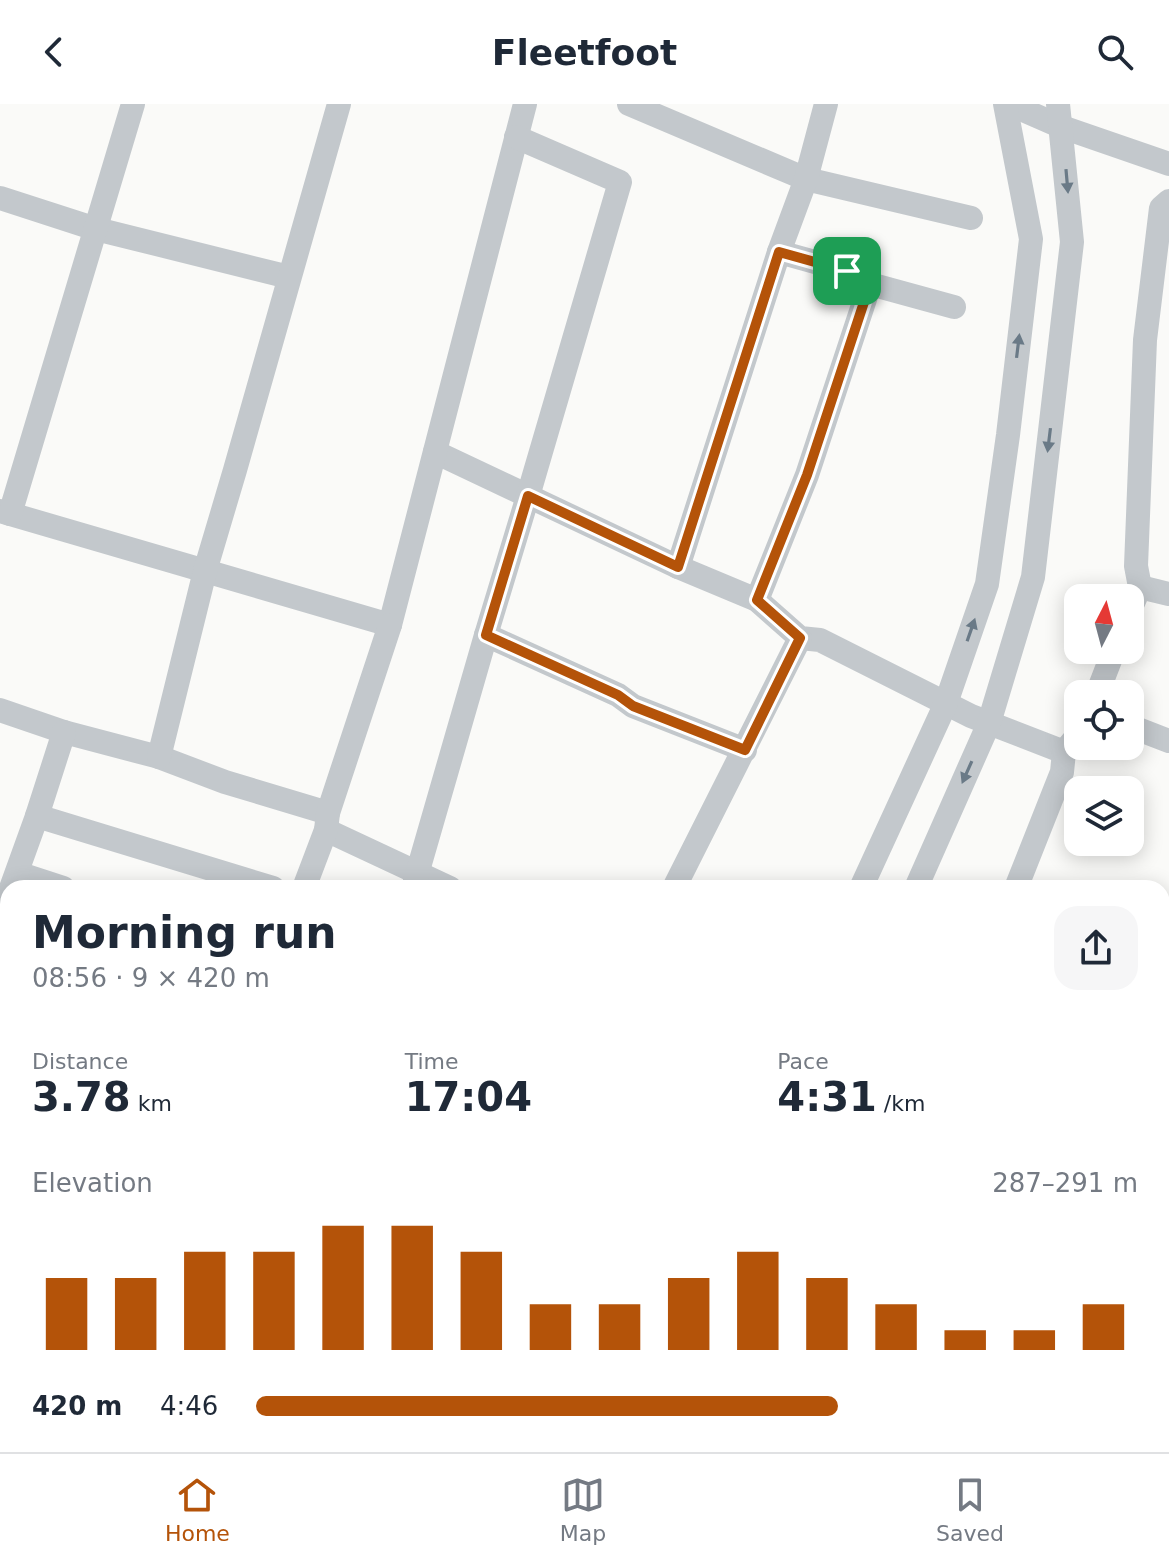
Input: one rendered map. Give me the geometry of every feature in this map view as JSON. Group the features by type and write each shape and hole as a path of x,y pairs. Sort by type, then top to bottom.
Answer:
{"street":[{"path":"133,104 5,512 390,625"},
{"path":"159,757 205,571 338,104"},
{"path":"307,880 390,625 525,104"},
{"path":"629,104 806,179 971,218"},
{"path":"678,567 779,252 806,179 826,104"},
{"path":"865,880 946,703 987,584 1031,239 1007,104 1060,115 1169,164"},
{"path":"920,880 989,723 1033,577 1072,242 1060,115"},
{"path":"0,710 64,732 159,757 327,822 416,880 620,182 516,137"},
{"path":"0,198 96,229 289,277"},
{"path":"1139,584 1136,566 1157,341 1161,208 1169,201"},
{"path":"779,252 847,271 870,284 954,307"},
{"path":"757,600 807,475 870,284"},
{"path":"435,452 678,567 757,600 800,638 820,640 989,723 1064,742"},
{"path":"1144,588 1169,594"},
{"path":"486,635 618,695 633,706 745,750"},
{"path":"678,880 800,638"},
{"path":"1144,731 1169,741"},
{"path":"14,880 64,732"},
{"path":"1019,880 1066,760"},
{"path":"37,816 247,880"}],"route":[{"path":"779,252 847,271 870,284 807,475 757,600 800,638 745,750 633,706 618,695 486,635 528,496 678,567 779,252"}]}
